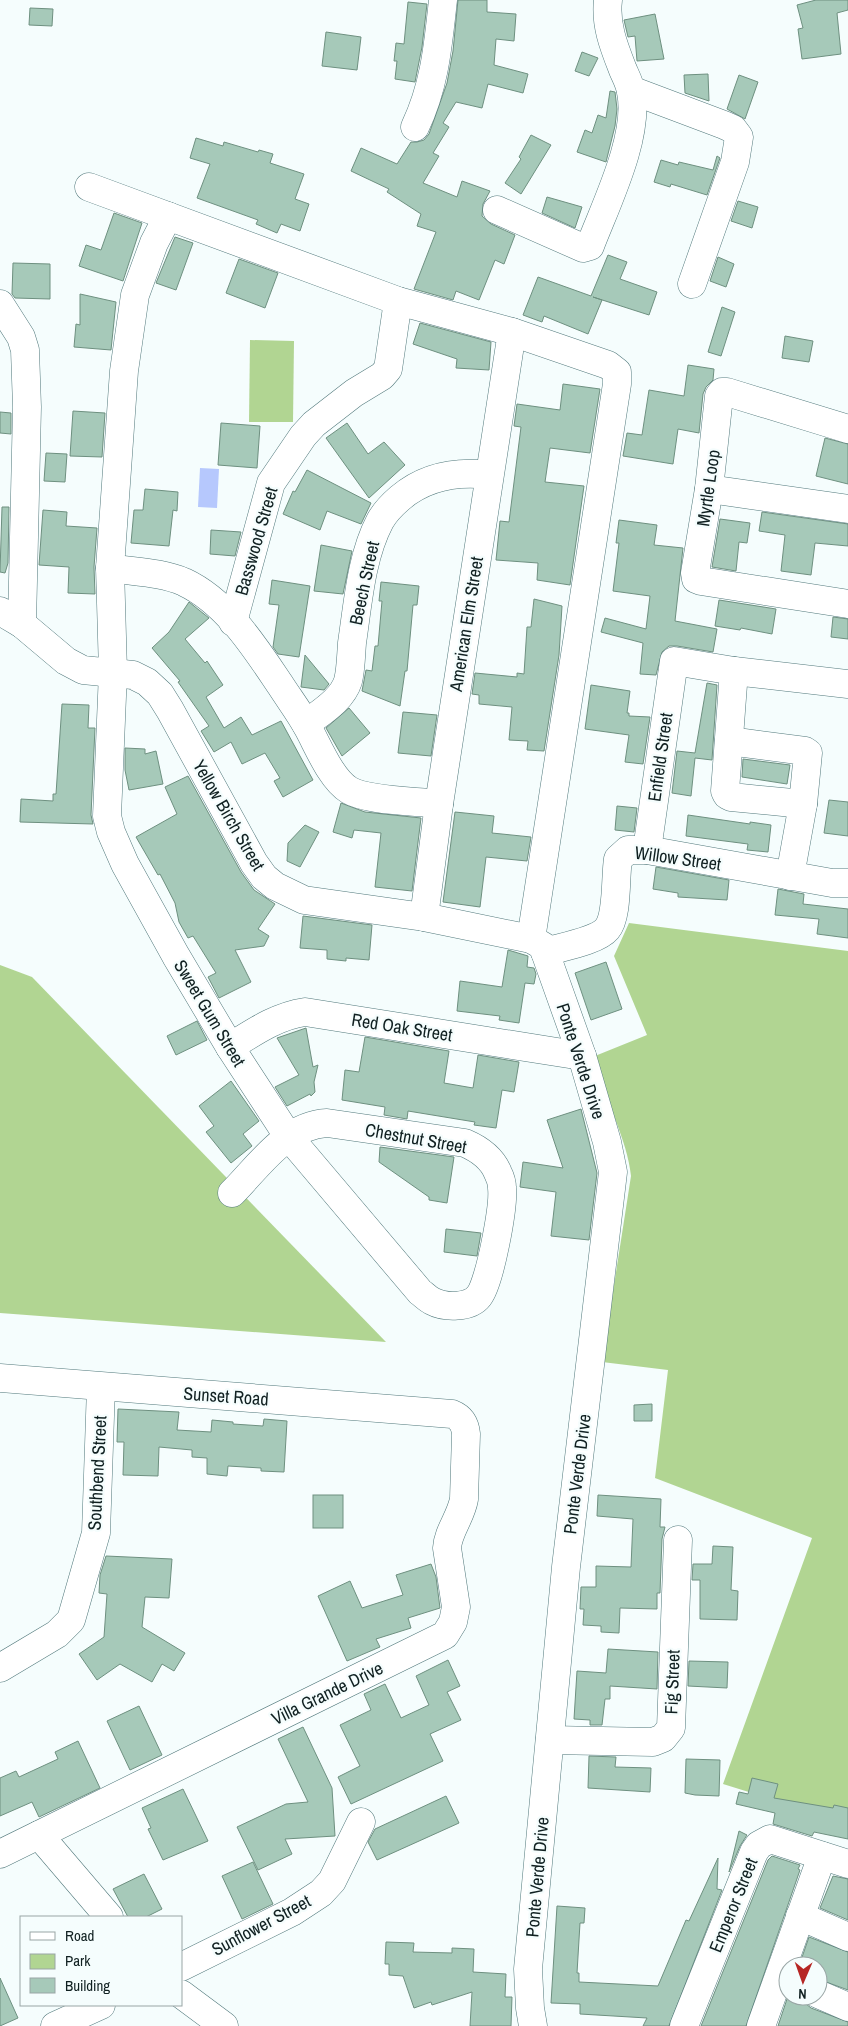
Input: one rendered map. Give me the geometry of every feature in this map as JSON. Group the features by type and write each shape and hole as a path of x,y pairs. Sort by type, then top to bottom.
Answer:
{"street":[{"path":"415,127 428,100 432,82 440,38 443,0"},
{"path":"497,210 584,248 590,246 623,158 633,116 631,90 610,37 607,14 608,0"},
{"path":"631,90 724,125 733,129 739,137 736,162 692,284"},
{"path":"89,187 398,300 512,332 608,365 617,372 618,378 538,945"},
{"name":"Sweet Gum Street","path":"168,216 143,269 135,295 124,371 110,568 113,672 107,816 111,832 126,864 176,956 230,1047 288,1136 420,1292 433,1302"},
{"name":"Basswood Street","path":"233,622 271,483 303,436 314,424 354,393 382,376 388,369 398,300"},
{"path":"0,304 21,337 24,350 27,407 11,617"},
{"name":"American Elm Street","path":"424,917 439,804 512,332"},
{"name":"Myrtle Loop","path":"848,429 722,392 719,396 709,489 695,573 696,579 701,581 848,604"},
{"name":"Beech Street","path":"306,724 335,701 348,681 362,578 374,534 381,518 412,489 431,480 452,474 469,472 489,475"},
{"path":"709,489 848,509"},
{"path":"110,568 168,576 183,582 197,589 233,622 256,650 306,724 335,776 350,791 363,796 439,804"},
{"name":"Yellow Birch Street","path":"11,617 66,661 83,670 133,675 147,682 160,694 254,862 264,877 275,886 304,900 424,917 538,945"},
{"name":"Enfield Street","path":"647,850 672,664 678,660 734,670"},
{"path":"803,804 731,797 727,795 725,791 734,670 848,684"},
{"path":"729,741 805,751 808,753 803,804 790,876"},
{"name":"Willow Street","path":"538,945 592,938 609,928 614,908 618,860 628,850 647,850 832,883 848,883"},
{"name":"Ponte Verde Drive","path":"533,2026 528,1969 566,1567 612,1172 607,1142 582,1056 538,945"},
{"name":"Red Oak Street","path":"230,1047 288,1014 305,1012 582,1056"},
{"name":"Chestnut Street","path":"232,1193 288,1136 311,1125 327,1123 456,1141 471,1146 488,1158 499,1174 502,1188 496,1238 485,1285 480,1296 469,1303 457,1306 433,1302"},
{"name":"Sunset Road","path":"0,1378 452,1414"},
{"name":"Southbend Street","path":"0,1668 57,1634 72,1620 96,1533 101,1387"},
{"name":"Villa Grande Drive","path":"0,1854 445,1634 453,1622 456,1607 447,1548 450,1534 462,1508 466,1452 465,1426 461,1419 452,1414"},
{"name":"Fig Street","path":"550,1740 653,1742 663,1738 671,1728 678,1540"},
{"name":"Sunflower Street","path":"182,1967 292,1912 321,1893 332,1881 361,1822"},
{"path":"40,1835 108,1916"},
{"name":"Emperor Street","path":"684,2026 754,1852 759,1845 770,1839 848,1864"},
{"path":"789,1956 800,1916 822,1856"},
{"path":"800,1916 848,1937"},
{"path":"761,2026 778,1990"},
{"path":"182,1995 224,2026"},
{"path":"828,1998 848,2007"},
{"path":"55,2026 98,2006"}],"green space":[{"path":"250,340 294,341 293,422 249,422"},
{"path":"629,923 848,951 848,1823 723,1784 812,1538 655,1478 668,1370 602,1362 631,1176 620,1132 590,1058 647,1035 614,956"},
{"path":"0,965 32,977 386,1342 0,1313"}],"water":[{"path":"200,468 219,469 217,508 198,507"}],"building":[{"path":"458,0 487,0 487,12 516,14 514,41 496,39 494,65 528,74 523,93 488,84 482,108 456,102 443,123 449,127 433,153 439,156 423,183 457,197 462,181 490,191 483,204 482,216 491,224 515,235 504,264 495,260 479,300 456,291 453,300 414,289 436,232 417,226 421,214 387,192 389,189 351,171 361,148 397,164 411,142 424,140 429,134 447,83 453,51"},
{"path":"816,0 848,0 848,10 837,13 841,54 802,59 798,29 803,28 797,5"},
{"path":"408,2 427,4 422,47 415,82 395,79 396,43 404,44"},
{"path":"30,8 53,9 52,26 29,25"},
{"path":"655,14 664,59 637,61 635,36 628,37 624,20"},
{"path":"326,32 361,37 357,70 322,66"},
{"path":"582,52 598,58 589,76 575,71"},
{"path":"708,74 709,101 685,93 684,75"},
{"path":"739,75 758,82 745,119 727,109"},
{"path":"610,91 615,92 617,109 606,162 577,152 585,130 592,133 598,115 606,118"},
{"path":"531,135 551,145 521,194 505,183 521,159 519,157"},
{"path":"196,138 223,146 224,142 258,152 259,150 273,154 270,163 304,174 295,199 309,204 300,231 281,224 277,233 256,224 258,220 197,198 210,164 190,158"},
{"path":"717,156 720,158 707,195 671,184 670,187 654,182 661,160 678,165 679,162 713,170"},
{"path":"547,197 582,207 575,228 542,213"},
{"path":"738,201 758,207 752,228 731,221"},
{"path":"114,213 142,223 123,281 79,266 86,245 101,250"},
{"path":"175,237 193,243 176,290 156,283"},
{"path":"608,255 627,262 620,279 657,292 649,315 593,297 602,300 588,334 544,316 542,322 523,315 538,277 591,296"},
{"path":"718,257 734,264 726,287 710,281"},
{"path":"239,259 278,273 265,308 226,293"},
{"path":"13,263 50,264 50,299 15,298 12,294"},
{"path":"80,294 116,302 111,350 74,347 76,324 80,325"},
{"path":"722,307 735,312 721,356 708,352"},
{"path":"420,323 491,342 489,370 456,368 457,359 413,344"},
{"path":"785,336 813,341 809,362 782,358"},
{"path":"688,365 714,369 713,380 706,387 703,394 699,433 678,429 673,464 623,456 627,433 642,435 649,390 684,396"},
{"path":"563,384 600,389 590,453 550,448 545,482 584,486 570,585 537,580 538,563 496,560 500,521 509,522 521,427 514,426 517,404 560,410"},
{"path":"73,411 105,413 102,457 70,456"},
{"path":"0,412 11,413 11,434 0,433"},
{"path":"221,423 260,426 257,468 218,465"},
{"path":"347,423 368,454 384,442 405,465 369,498 326,438"},
{"path":"825,438 848,444 848,484 816,476"},
{"path":"46,453 67,454 65,482 44,481"},
{"path":"307,470 371,503 361,524 327,511 320,530 283,514 293,491 295,492"},
{"path":"145,489 178,492 177,511 173,510 169,546 131,543 134,510 143,510"},
{"path":"2,507 9,507 8,563 5,573 0,572"},
{"path":"43,510 67,512 66,526 97,528 94,567 95,594 68,593 69,567 39,565"},
{"path":"762,512 848,524 848,546 815,543 811,575 781,571 785,535 759,531"},
{"path":"720,519 750,523 747,543 739,542 736,571 712,567"},
{"path":"619,520 657,525 654,545 683,548 675,621 717,629 713,652 669,646 662,652 656,675 640,674 643,643 601,632 605,618 646,629 650,596 613,591 619,543 616,543"},
{"path":"211,530 241,532 235,556 210,554"},
{"path":"321,545 352,551 343,594 314,591"},
{"path":"272,580 310,586 299,657 278,654 273,647 279,605 269,604"},
{"path":"381,582 419,586 417,605 413,605 407,671 405,671 400,706 362,691 366,670 372,671 375,646 378,646 382,601 379,601"},
{"path":"534,599 562,606 559,655 544,751 527,750 528,741 509,740 512,707 479,704 479,695 472,694 475,673 517,677 517,673 524,674 527,627 531,627"},
{"path":"719,600 776,609 772,634 741,628 740,630 715,626"},
{"path":"189,602 209,618 185,639 205,663 207,661 223,685 206,697 224,728 241,717 252,735 281,721 313,780 283,797 274,781 280,778 265,753 242,764 231,742 214,752 201,731 209,726 178,682 180,681 152,648 169,632"},
{"path":"833,617 848,619 848,639 831,637"},
{"path":"305,655 329,684 324,690 301,687"},
{"path":"707,683 717,685 712,760 695,758 691,796 672,793 677,751 695,753"},
{"path":"591,685 630,691 627,713 629,713 629,716 650,717 643,764 625,762 629,735 585,729"},
{"path":"62,704 89,705 88,728 95,728 91,815 93,824 20,822 21,799 53,801 53,794 56,794"},
{"path":"349,708 370,733 342,756 326,728"},
{"path":"403,712 437,715 431,756 398,753"},
{"path":"125,748 145,749 145,754 156,751 163,784 129,790 125,770"},
{"path":"743,759 790,765 787,784 742,777"},
{"path":"188,776 241,872 254,890 275,904 258,929 269,936 264,946 235,950 251,982 219,998 208,977 216,973 193,936 188,938 179,922 175,903 160,874 158,875 136,837 177,814 165,787"},
{"path":"829,800 848,802 848,836 824,833"},
{"path":"341,803 365,812 421,818 412,891 375,887 381,833 354,830 352,838 333,832"},
{"path":"617,806 637,808 634,832 615,830"},
{"path":"455,812 494,816 492,833 531,837 527,861 486,857 480,907 443,902"},
{"path":"688,815 750,824 750,822 771,825 768,852 747,850 748,844 686,836"},
{"path":"305,825 319,832 300,867 287,861 288,843"},
{"path":"656,867 729,880 727,900 678,897 678,893 653,889"},
{"path":"778,889 804,894 803,904 848,909 848,938 817,934 819,919 775,915"},
{"path":"303,916 372,925 369,960 346,958 346,961 327,959 327,950 300,948"},
{"path":"508,950 528,956 527,967 534,968 536,974 534,984 525,983 519,1023 499,1020 500,1016 457,1011 460,981 502,987"},
{"path":"606,962 622,1009 591,1020 575,973"},
{"path":"197,1021 207,1040 176,1055 167,1036"},
{"path":"306,1028 313,1067 318,1065 314,1082 315,1092 311,1096 310,1094 287,1106 275,1087 299,1075 277,1038"},
{"path":"365,1037 449,1051 444,1083 473,1088 478,1055 519,1062 514,1092 502,1090 496,1128 474,1125 475,1122 408,1111 407,1119 384,1115 385,1107 342,1100 345,1070 359,1072"},
{"path":"231,1081 259,1121 243,1134 252,1146 231,1163 206,1132 214,1126 199,1106"},
{"path":"581,1109 597,1173 589,1240 551,1236 556,1192 520,1187 523,1162 563,1168 547,1120"},
{"path":"380,1147 454,1157 447,1203 429,1200 429,1197 379,1162"},
{"path":"446,1229 481,1233 477,1256 444,1252"},
{"path":"652,1404 652,1421 634,1421 634,1405"},
{"path":"118,1409 179,1412 177,1430 211,1432 212,1420 233,1422 233,1424 263,1426 264,1419 287,1421 284,1472 261,1471 261,1468 228,1466 227,1476 207,1474 207,1458 192,1457 192,1450 159,1447 158,1476 123,1475 124,1442 117,1442"},
{"path":"313,1495 343,1495 343,1528 313,1528"},
{"path":"598,1495 661,1499 660,1527 665,1527 662,1539 660,1593 657,1593 657,1609 620,1608 619,1633 601,1632 601,1626 583,1625 584,1609 580,1609 581,1587 596,1587 596,1566 631,1567 633,1519 597,1516"},
{"path":"713,1546 733,1547 731,1590 738,1591 737,1620 700,1619 700,1580 692,1580 693,1564 712,1564"},
{"path":"106,1556 172,1559 169,1598 145,1597 142,1627 185,1653 174,1671 162,1664 152,1682 120,1664 97,1680 79,1654 104,1637 107,1594 99,1593 100,1575"},
{"path":"431,1564 436,1577 440,1608 408,1618 411,1628 376,1639 380,1647 347,1661 318,1596 350,1581 362,1608 403,1595 396,1575"},
{"path":"608,1649 658,1652 657,1689 610,1686 610,1699 605,1699 602,1725 590,1725 590,1720 574,1719 577,1671 606,1673"},
{"path":"448,1660 460,1686 447,1692 461,1720 430,1734 443,1761 351,1804 338,1777 360,1766 340,1725 371,1710 364,1694 385,1684 401,1718 429,1705 416,1676"},
{"path":"689,1661 728,1662 727,1688 688,1686"},
{"path":"139,1706 162,1755 130,1770 107,1721"},
{"path":"303,1727 332,1788 335,1836 285,1839 292,1854 258,1870 237,1827 286,1804 308,1802 278,1739"},
{"path":"78,1741 100,1788 39,1817 32,1802 0,1816 0,1778 16,1771 19,1777 58,1759 55,1752"},
{"path":"589,1756 616,1757 615,1767 651,1768 650,1792 588,1788"},
{"path":"686,1759 720,1760 719,1796 685,1793"},
{"path":"752,1778 778,1784 774,1798 833,1808 834,1805 848,1808 848,1839 814,1832 812,1836 773,1824 775,1813 736,1804 739,1792 748,1794"},
{"path":"183,1789 208,1841 163,1860 148,1829 151,1828 142,1808"},
{"path":"446,1796 459,1823 377,1860 368,1842 375,1829"},
{"path":"739,1831 747,1835 729,1872"},
{"path":"772,1856 800,1865 798,1869 800,1870 746,2026 701,2026 768,1860"},
{"path":"718,1858 717,1889 722,1890 669,2026 643,2026 647,2018 580,2014 580,2004 551,2003 557,1906 585,1908 584,1923 580,1923 577,1973 579,1973 579,1982 658,1986 686,1920 689,1921"},
{"path":"253,1862 273,1904 242,1919 222,1876"},
{"path":"144,1874 162,1909 148,1916 127,1916 113,1889"},
{"path":"833,1876 848,1879 848,1920 820,1908"},
{"path":"809,1937 848,1952 848,1990 828,1983 828,1956 802,1956"},
{"path":"386,1942 414,1943 413,1952 452,1953 452,1948 474,1949 473,1972 506,1974 505,1997 512,1997 511,2026 470,2026 472,1992 432,2005 431,2002 414,2008 403,1976 389,1975 389,1964 385,1964"},
{"path":"0,1978 18,2018 0,2026"},
{"path":"785,2006 809,2006 848,2022 848,2026 778,2026"}]}
